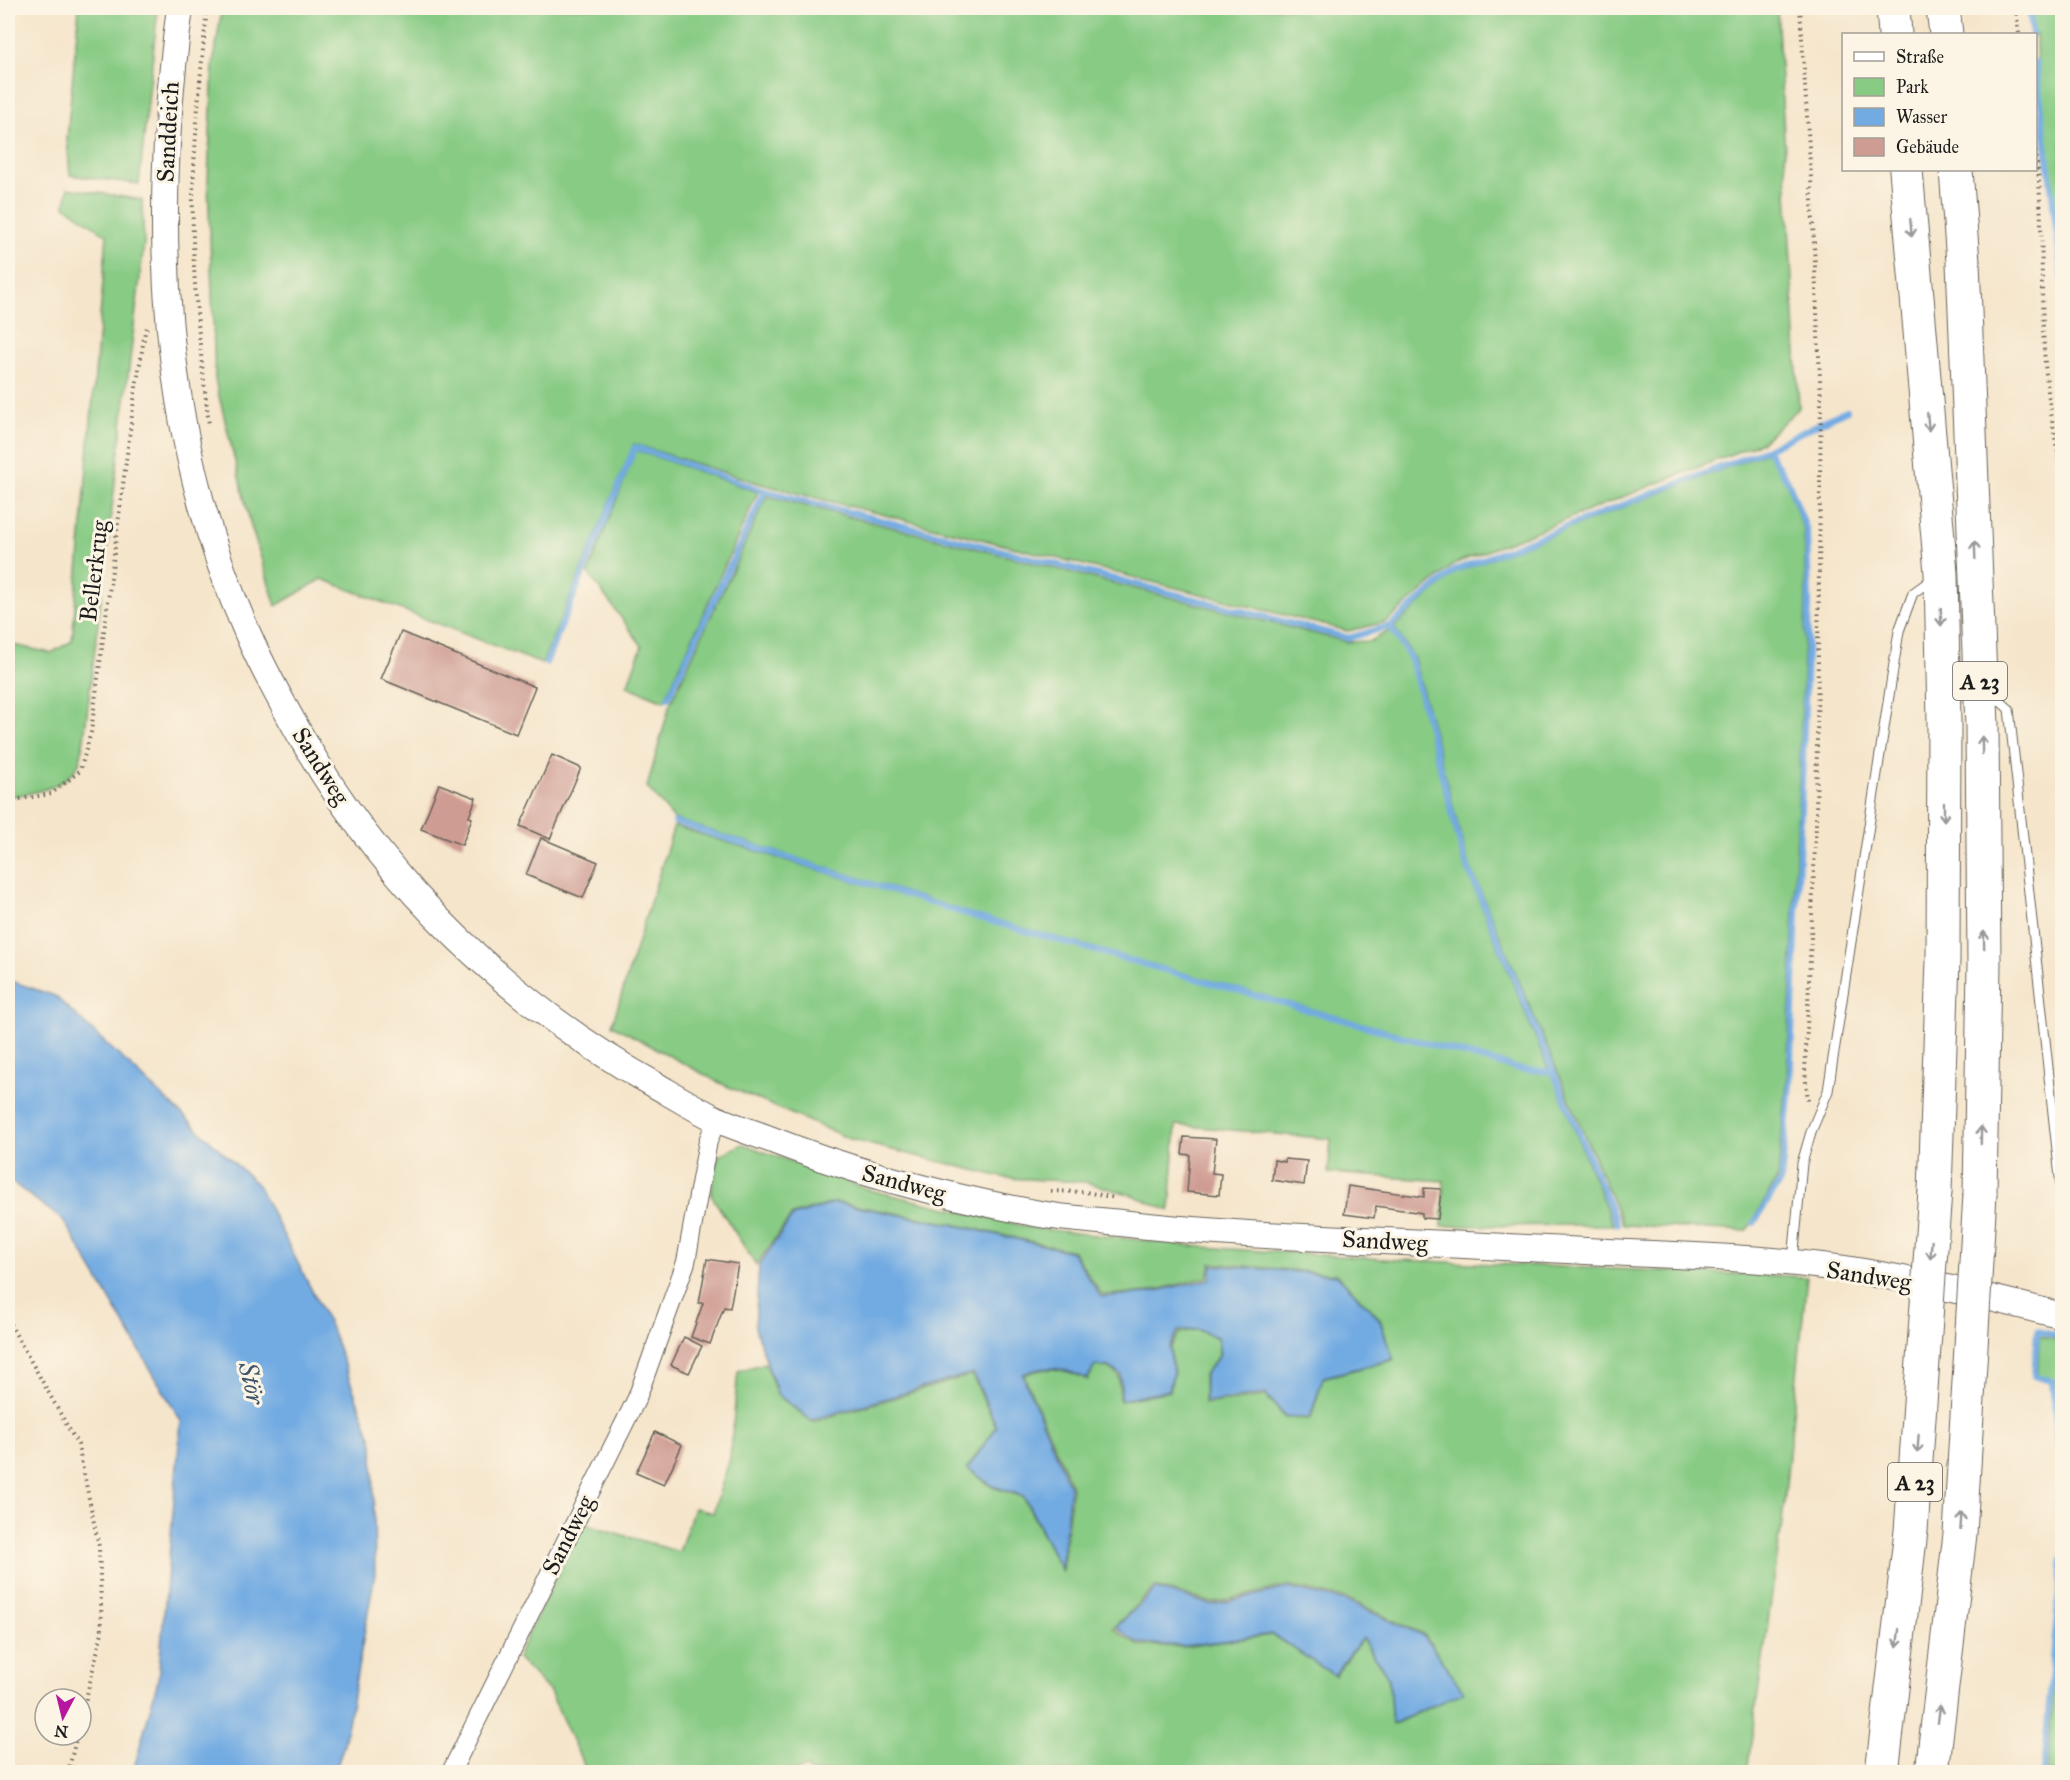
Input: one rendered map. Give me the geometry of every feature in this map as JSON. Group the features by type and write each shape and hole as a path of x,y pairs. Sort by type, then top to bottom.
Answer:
{"highway":[{"path":"1893,8 1896,33"},
{"path":"1944,8 1946,33"},
{"name":"A 23","path":"1882,1773 1911,1531 1935,1191 1943,960 1944,722 1941,573 1906,171"},
{"name":"A 23","path":"1932,1773 1960,1534 1980,1194 1984,964 1981,683 1963,262 1956,171"}],"street":[{"name":"Sanddeich","path":"165,258 165,191 171,72 180,8"},
{"name":"Sandweg","path":"165,258 166,301 172,365 189,457 224,573 246,631 275,690 326,780 385,860 435,918 505,982 572,1034 616,1063 717,1119 827,1162 900,1184 1046,1215 1199,1232 1699,1256 1792,1264 1862,1272 2015,1303 2062,1316"},
{"name":"Sandweg","path":"451,1773 637,1398 686,1262 708,1141 717,1119"}],"lane":[{"path":"1792,1264 1802,1163 1811,1132 1828,1090 1899,631 1913,593 1941,573"},
{"path":"1981,683 2009,709 2062,1196"}],"path":[{"path":"207,8 193,195 194,258 200,347 210,427"},
{"path":"1800,8 1811,178 1821,400 1816,824 1805,1072 1811,1132"},
{"path":"2016,8 2019,33"},
{"path":"2037,159 2040,182 2044,349 2050,411 2062,479"},
{"name":"Bellerkrug","path":"8,801 51,794 80,771 91,732 132,412 145,332 166,301"},
{"path":"1045,1191 1086,1192 1119,1200"},
{"path":"10,1324 78,1445 99,1547 102,1632 89,1687"},
{"path":"68,1773 74,1747"}],"green space":[{"path":"79,8 158,8 139,184 70,175 67,138"},
{"path":"222,8 1777,8 1799,408 1762,442 1456,563 1386,622 1348,631 761,484 634,444 542,664 322,579 276,606 251,526 215,380 208,181 213,65"},
{"path":"2030,8 2062,8 2062,259 2037,59 2037,33 2033,33"},
{"path":"68,188 142,200 144,244 81,757 79,764 70,775 55,786 8,797 8,644 51,653 72,641 107,235 65,206"},
{"path":"636,450 758,492 664,701 627,686 642,646 588,573"},
{"path":"1767,452 1787,484 1804,531 1806,603 1787,1082 1778,1177 1747,1231 1623,1225 1467,859 1414,658 1394,627 1456,572"},
{"path":"767,496 1348,642 1371,641 1390,630 1409,659 1462,859 1549,1070 1519,1067 973,914 674,819 647,787 670,704"},
{"path":"674,826 971,917 1518,1071 1552,1074 1613,1225 1442,1226 1444,1181 1328,1173 1331,1139 1176,1125 1170,1211 1132,1195 1085,1182 1006,1178 852,1140 722,1084 612,1025"},
{"path":"743,1144 870,1190 1033,1228 1202,1247 1400,1260 1807,1277 1782,1523 1747,1772 1287,1772 1284,1765 1258,1772 809,1772 808,1768 790,1772 587,1772 550,1692 517,1657 583,1523 679,1552 694,1508 713,1513 730,1458 738,1371 765,1363 777,1395 812,1422 972,1375 996,1427 967,1468 992,1487 1023,1497 1062,1572 1072,1487 1024,1375 1049,1369 1071,1373 1088,1380 1095,1366 1109,1368 1119,1376 1120,1401 1170,1391 1174,1372 1170,1348 1179,1333 1197,1330 1217,1338 1219,1355 1204,1374 1204,1404 1266,1396 1285,1418 1311,1419 1323,1378 1394,1360 1380,1319 1337,1274 1211,1263 1208,1277 1148,1292 1102,1295 1073,1251 954,1224 836,1202 792,1215 756,1265 711,1195 718,1156","holes":["1287,1586 1348,1599 1425,1635 1464,1692 1392,1725 1388,1677 1362,1639 1335,1676 1272,1635 1184,1647 1138,1645 1113,1628 1155,1587 1213,1603"]},
{"path":"2039,1336 2062,1341 2062,1445 2056,1380 2038,1375"},
{"path":"2062,1600 2062,1772 2047,1772"}],"water":[{"name":"Stör","path":"8,980 55,996 258,1185 330,1326 373,1443 375,1574 344,1745 335,1772 133,1772 158,1680 181,1421 64,1221 8,1179"},
{"path":"835,1203 954,1225 1072,1252 1101,1297 1149,1293 1210,1279 1212,1265 1337,1275 1379,1319 1393,1359 1323,1377 1310,1417 1286,1417 1266,1394 1205,1402 1205,1374 1220,1355 1218,1337 1197,1329 1178,1331 1169,1347 1173,1372 1169,1390 1121,1400 1121,1375 1109,1367 1095,1365 1087,1379 1055,1368 1022,1374 1070,1487 1061,1569 1024,1496 993,1486 968,1468 997,1427 973,1373 812,1420 778,1395 755,1328 759,1265 793,1216"},
{"path":"1287,1588 1347,1601 1424,1636 1464,1692 1392,1724 1389,1677 1362,1638 1334,1675 1272,1634 1184,1646 1138,1643 1116,1627 1156,1589 1213,1605"}],"building":[{"path":"401,632 535,687 516,734 381,679"},
{"path":"552,755 581,768 550,839 520,826"},
{"path":"439,784 476,798 469,817 472,818 462,845 421,829"},
{"path":"541,838 598,862 583,898 526,875"},
{"path":"1184,1137 1216,1139 1212,1173 1221,1174 1219,1195 1187,1192 1190,1155 1182,1154"},
{"path":"1285,1159 1307,1161 1304,1185 1272,1180 1274,1160 1285,1162"},
{"path":"1348,1186 1424,1197 1424,1188 1441,1189 1438,1219 1422,1218 1422,1213 1376,1206 1374,1218 1344,1214"},
{"path":"707,1259 738,1264 730,1308 724,1307 710,1344 691,1337 703,1303 699,1303"},
{"path":"684,1337 702,1346 689,1373 671,1365"},
{"path":"655,1432 682,1445 664,1485 636,1473"}],"waterway":[{"path":"2029,8 2032,33"},
{"path":"2037,70 2062,278"},
{"path":"2058,354 2062,353"},
{"path":"668,698 765,491 1349,638 1390,626 1455,570 1767,449 1847,410"},
{"path":"546,663 635,447 765,491"},
{"path":"1754,1223 1781,1180 1790,1084 1809,603 1807,531 1789,483 1767,449"},
{"path":"1390,626 1411,659 1464,858 1617,1224"},
{"path":"675,822 972,916 1518,1069 1554,1072"},
{"path":"2062,1337 2037,1331 2034,1376 2052,1381 2057,1437 2062,1455"},
{"path":"2043,1772 2062,1559"}]}
